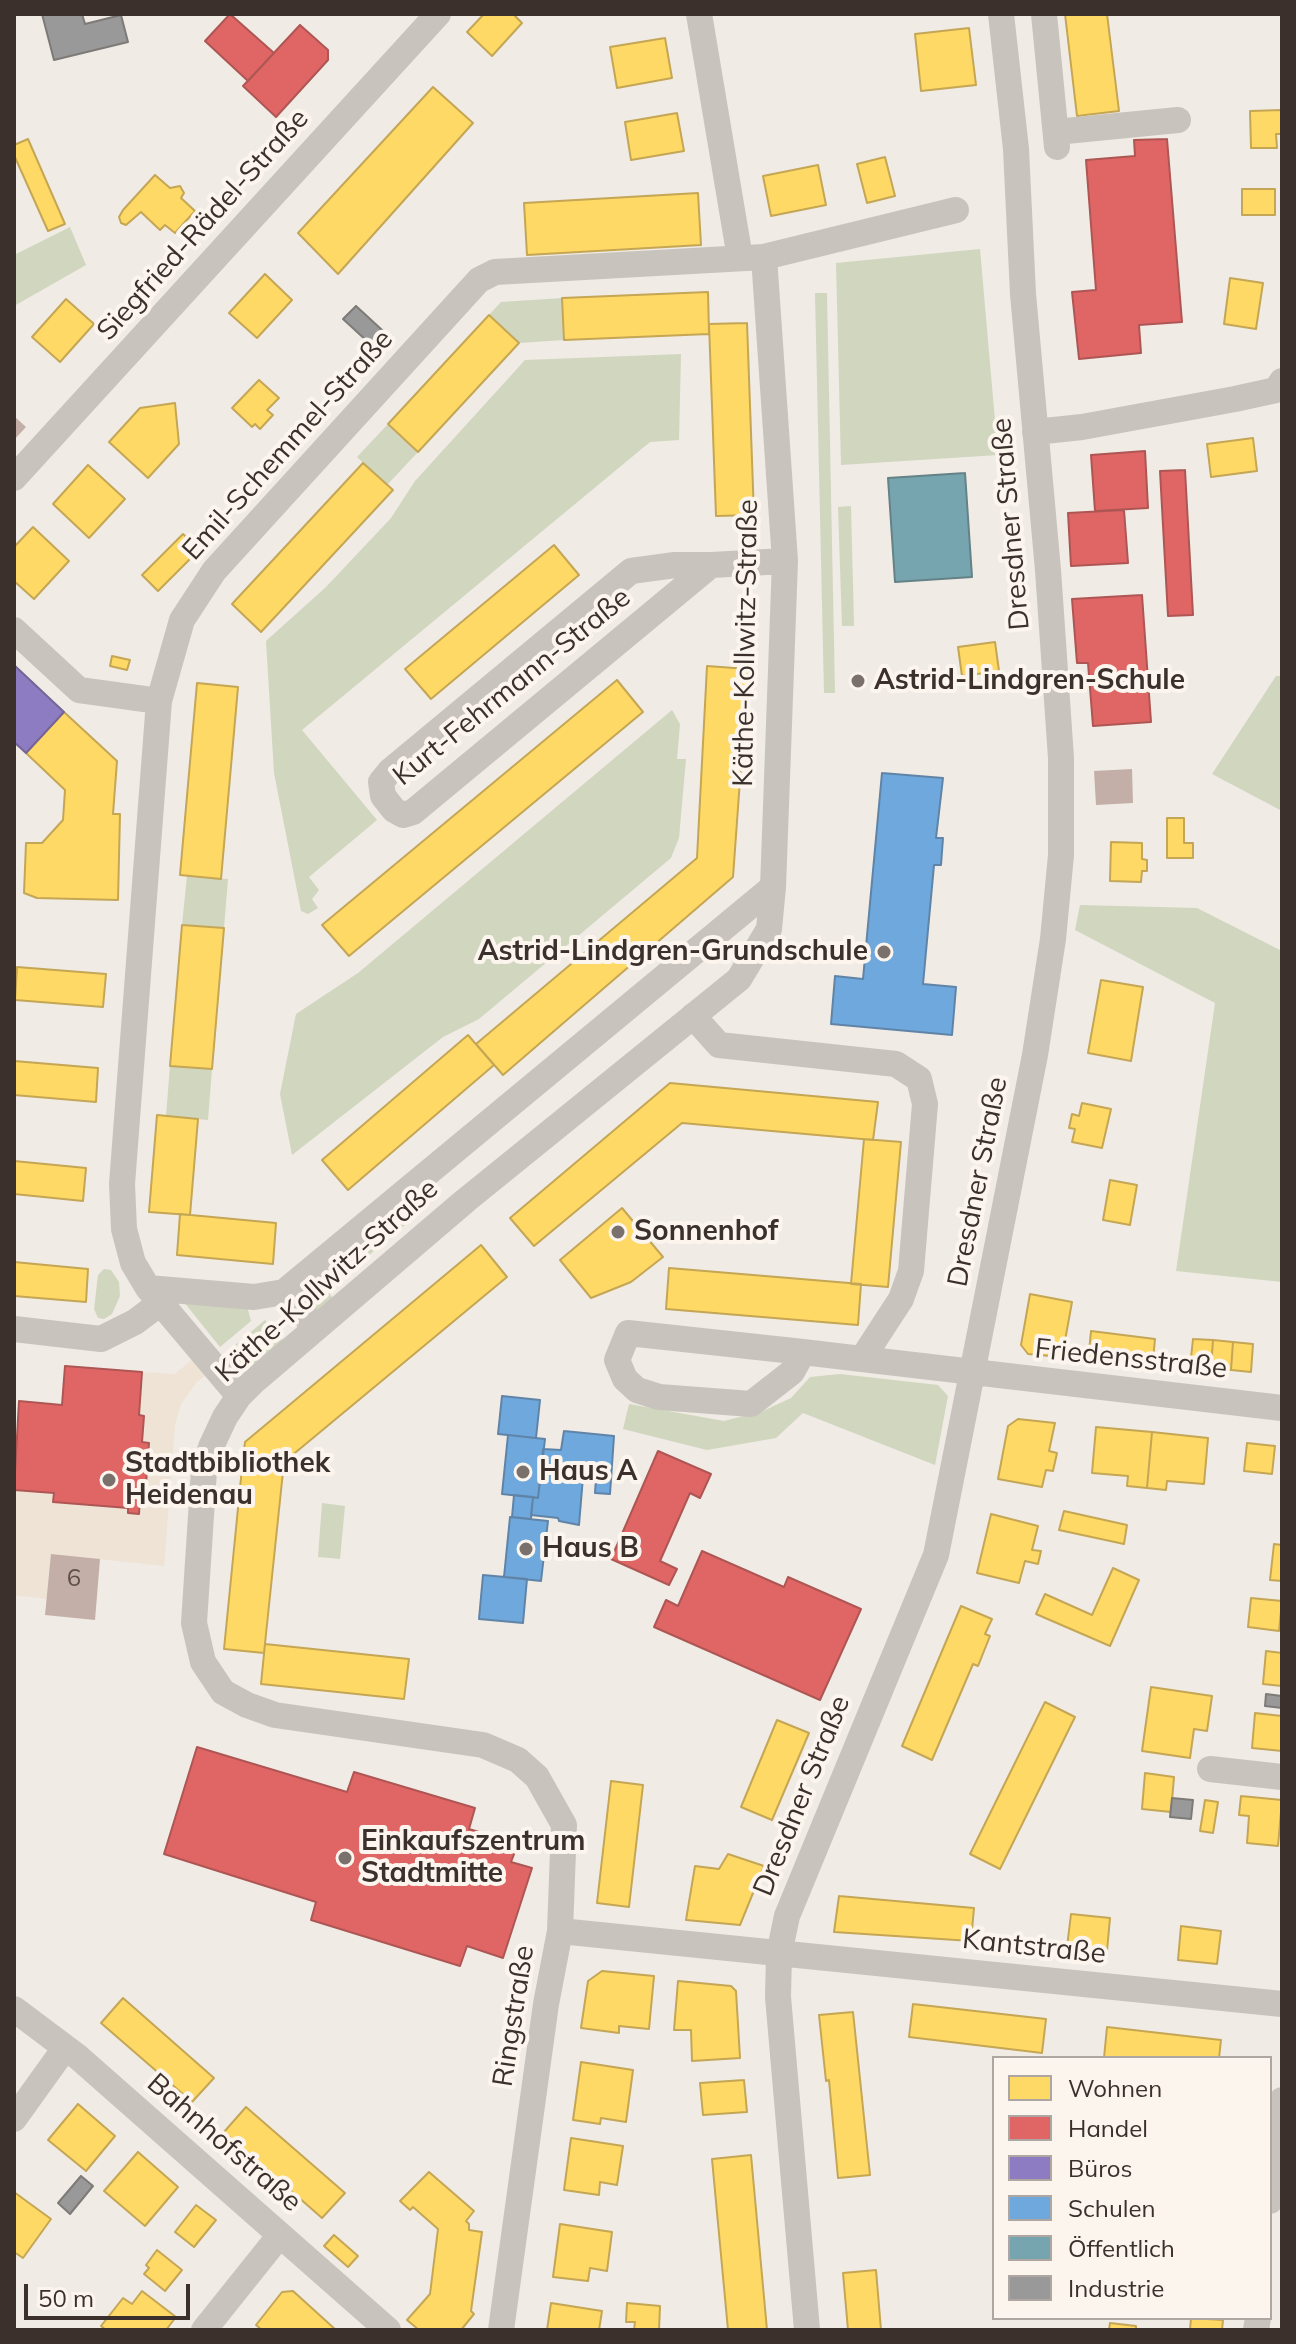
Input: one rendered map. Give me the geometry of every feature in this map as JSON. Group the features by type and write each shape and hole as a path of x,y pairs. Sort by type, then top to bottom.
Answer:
{"street":[{"name":"Siegfried-Rädel-Straße","path":"14,478 438,14"},
{"name":"Käthe-Kollwitz-Straße","path":"560,1931 564,1825 537,1777 518,1760 483,1745 275,1715 223,1692 215,1682 203,1662 194,1623 204,1470 220,1427 239,1396 465,1201 739,979 769,929 785,561 752,257 699,14"},
{"name":"Dresdner Straße","path":"807,2330 778,1997 779,1954 787,1916 936,1555 1035,1055 1053,939 1061,855 1061,758 1023,294 1016,149 1001,14"},
{"path":"1044,14 1057,140 1178,120"},
{"name":"Emil-Schemmel-Straße","path":"239,1396 154,1296 133,1263 124,1229 122,1184 159,701 182,620 214,571 479,280 495,272 752,257 956,210"},
{"path":"1035,432 1082,427 1249,396 1276,390 1282,381"},
{"name":"Kurt-Fehrmann-Straße","path":"711,565 413,812 403,815 394,810 383,796 381,782 390,771 631,571 675,565 785,561"},
{"path":"14,630 79,690 159,701"},
{"name":"Käthe-Kollwitz-Straße","path":"284,1292 773,887"},
{"path":"693,1016 719,1045 896,1064 919,1079 925,1104 911,1271 901,1299 862,1359"},
{"path":"14,1329 101,1339 135,1322 154,1296 254,1297 284,1292 316,1328"},
{"name":"Friedensstraße","path":"803,1352 792,1372 751,1404 659,1397 637,1390 625,1379 617,1360 628,1333 803,1352 974,1374 1282,1408"},
{"path":"1210,1769 1282,1777"},
{"name":"Ringstraße","path":"501,2330 546,2004 560,1931 779,1954"},
{"name":"Kantstraße","path":"779,1954 1282,2004"},
{"name":"Bahnhofstraße","path":"14,2009 65,2048 388,2330"},
{"path":"14,2119 65,2048"},
{"path":"1272,2184 1282,2100"},
{"path":"204,2330 280,2235"}],"green space":[{"path":"70,227 86,265 14,306 14,255"},
{"path":"980,249 998,455 841,465 836,263"},
{"path":"815,293 827,293 835,693 824,693"},
{"path":"562,298 564,340 519,343 489,315 501,302"},
{"path":"681,354 679,440 650,442 302,730 377,820 309,877 319,890 312,899 318,908 308,914 301,911 274,773 266,641 326,587 391,518 415,481 525,360"},
{"path":"388,424 418,452 387,485 357,457"},
{"path":"851,506 854,626 842,626 838,507"},
{"path":"1276,676 1282,676 1282,811 1212,774"},
{"path":"672,710 680,724 677,759 686,759 679,838 671,858 479,1019 443,1037 292,1155 280,1094 296,1014 358,973"},
{"path":"187,876 228,879 224,928 182,925"},
{"path":"1080,905 1197,908 1282,951 1282,1282 1176,1271 1215,1003 1075,930"},
{"path":"170,1066 212,1069 208,1120 166,1116"},
{"path":"420,1207 423,1210 327,1290 335,1301 324,1310 314,1310 304,1296 307,1286 322,1271 331,1282"},
{"path":"104,1269 111,1270 119,1282 120,1296 112,1314 104,1319 98,1318 94,1309 98,1275"},
{"path":"183,1301 247,1306 251,1321 220,1347"},
{"path":"265,1320 285,1343 252,1367 229,1366 220,1358"},
{"path":"840,1374 938,1385 948,1396 935,1465 803,1413 776,1438 707,1450 623,1429 629,1404 724,1421 763,1411 791,1398 810,1377"},
{"path":"322,1503 345,1506 340,1559 318,1557"}],"shaded area":[{"path":"201,1352 214,1368 197,1382 181,1404 175,1425 164,1566 52,1554 47,1599 14,1595 14,1490 54,1493 53,1501 128,1508 128,1513 139,1514 149,1443 142,1442 144,1416 139,1415 142,1372 175,1374"}],"building: Wohnen":[{"path":"484,14 513,14 522,23 492,56 467,32"},
{"path":"1065,14 1107,14 1119,111 1077,116"},
{"path":"969,28 976,85 921,91 915,34"},
{"path":"665,38 672,78 617,88 610,47"},
{"path":"433,87 473,123 338,274 298,233"},
{"path":"1282,110 1282,134 1276,134 1277,148 1251,148 1250,111"},
{"path":"677,113 684,151 631,160 625,122"},
{"path":"28,139 65,224 48,231 14,155 14,145"},
{"path":"885,157 895,196 867,203 857,164"},
{"path":"818,165 826,205 771,216 763,176"},
{"path":"155,175 170,188 180,186 184,193 181,198 195,211 175,233 165,225 160,230 141,212 126,225 121,223 119,217 123,210"},
{"path":"1242,189 1275,189 1275,215 1242,215"},
{"path":"698,193 701,245 527,255 524,203"},
{"path":"265,274 292,300 257,338 229,313"},
{"path":"1230,278 1263,283 1256,329 1224,324"},
{"path":"708,292 709,334 564,340 562,298"},
{"path":"66,299 94,324 60,362 32,337"},
{"path":"489,315 519,343 418,452 388,424"},
{"path":"747,323 754,515 716,516 709,324"},
{"path":"259,380 279,398 267,410 273,415 260,429 255,424 252,427 232,408"},
{"path":"175,403 179,444 148,478 109,442 140,408"},
{"path":"1253,438 1257,471 1211,477 1207,444"},
{"path":"363,463 393,490 261,632 232,604"},
{"path":"88,465 125,499 89,538 53,504"},
{"path":"33,527 69,561 34,599 14,581 14,547"},
{"path":"183,534 199,550 158,591 142,575"},
{"path":"554,545 579,575 431,699 405,669"},
{"path":"995,642 999,671 962,676 958,647"},
{"path":"112,656 130,660 127,670 110,666"},
{"path":"707,666 748,669 733,877 503,1075 476,1044 697,858"},
{"path":"617,680 643,712 349,956 322,925"},
{"path":"197,683 238,687 221,879 180,875"},
{"path":"64,712 117,761 113,814 120,814 118,900 37,898 24,893 26,843 42,843 63,820 65,790 26,753"},
{"path":"1167,818 1184,818 1184,843 1193,843 1193,858 1167,858"},
{"path":"1111,842 1142,843 1142,859 1147,860 1147,871 1142,871 1141,882 1110,881"},
{"path":"182,925 224,928 212,1069 170,1066"},
{"path":"17,967 106,974 103,1007 15,1000"},
{"path":"1101,980 1143,987 1131,1061 1088,1053"},
{"path":"468,1035 494,1065 348,1190 322,1160"},
{"path":"14,1061 98,1068 96,1102 14,1095"},
{"path":"670,1083 878,1102 873,1140 682,1123 534,1246 510,1218"},
{"path":"1082,1103 1111,1109 1102,1148 1072,1142 1075,1129 1069,1128 1072,1114 1079,1116"},
{"path":"157,1115 198,1119 190,1215 149,1212"},
{"path":"864,1139 901,1142 888,1287 851,1284"},
{"path":"14,1161 86,1168 83,1201 14,1194"},
{"path":"1110,1180 1137,1185 1130,1225 1103,1220"},
{"name":"Sonnenhof","path":"622,1208 663,1257 631,1282 591,1298 560,1260"},
{"path":"180,1214 276,1223 273,1264 177,1255"},
{"path":"481,1245 507,1277 284,1462 243,1458 245,1442"},
{"path":"14,1262 88,1269 86,1302 14,1296"},
{"path":"669,1268 861,1284 858,1325 666,1309"},
{"path":"1030,1294 1072,1302 1062,1357 1028,1354 1021,1345"},
{"path":"1091,1331 1155,1339 1152,1370 1088,1362"},
{"path":"1193,1339 1213,1340 1211,1369 1190,1367"},
{"path":"1213,1340 1233,1342 1231,1370 1211,1369"},
{"path":"1233,1342 1253,1344 1251,1372 1231,1370"},
{"path":"1018,1419 1055,1423 1049,1451 1057,1453 1053,1471 1046,1470 1042,1487 998,1479 1008,1426"},
{"path":"1096,1427 1152,1432 1147,1488 1127,1486 1128,1476 1092,1473"},
{"path":"1152,1432 1208,1438 1204,1484 1167,1481 1166,1490 1147,1488"},
{"path":"1247,1443 1275,1446 1272,1474 1244,1471"},
{"path":"243,1458 284,1462 264,1653 224,1649"},
{"path":"1064,1511 1127,1525 1124,1544 1059,1530"},
{"path":"991,1514 1038,1526 1032,1550 1041,1551 1038,1564 1025,1561 1019,1583 977,1573"},
{"path":"1274,1544 1282,1545 1282,1581 1270,1580"},
{"path":"1113,1568 1139,1580 1110,1646 1036,1614 1045,1594 1092,1615"},
{"path":"1251,1598 1282,1601 1279,1631 1248,1627"},
{"path":"961,1606 992,1619 985,1634 990,1636 978,1666 973,1664 932,1760 902,1746"},
{"path":"265,1644 409,1659 404,1699 261,1684"},
{"path":"1266,1651 1282,1653 1282,1686 1263,1684"},
{"path":"1151,1687 1212,1696 1207,1731 1194,1729 1190,1758 1142,1751"},
{"path":"1045,1702 1075,1717 1000,1869 970,1854"},
{"path":"1255,1713 1282,1716 1282,1751 1252,1748"},
{"path":"777,1720 809,1733 772,1820 741,1807"},
{"path":"1145,1773 1174,1777 1171,1812 1142,1809"},
{"path":"611,1781 643,1785 629,1907 597,1903"},
{"path":"1241,1796 1282,1800 1278,1846 1247,1843 1249,1816 1239,1815"},
{"path":"1205,1800 1218,1802 1213,1833 1200,1831"},
{"path":"728,1854 764,1866 740,1925 686,1920 695,1866 719,1869"},
{"path":"839,1896 974,1908 971,1941 834,1932"},
{"path":"1071,1914 1110,1918 1107,1951 1067,1947"},
{"path":"1181,1926 1221,1931 1217,1964 1178,1960"},
{"path":"602,1971 654,1976 649,2029 619,2026 619,2033 581,2028 588,1981"},
{"path":"678,1981 731,1986 736,1991 740,2058 692,2061 691,2030 674,2030"},
{"path":"123,1998 214,2078 192,2102 101,2023"},
{"path":"913,2004 1046,2019 1042,2053 909,2037"},
{"path":"853,2012 870,2175 838,2178 829,2080 826,2081 819,2015"},
{"path":"1107,2027 1221,2040 1219,2056 1104,2056"},
{"path":"581,2062 633,2070 626,2122 601,2118 600,2124 573,2120"},
{"path":"744,2080 747,2112 703,2115 700,2083"},
{"path":"78,2104 115,2136 86,2171 48,2140"},
{"path":"246,2107 345,2193 322,2218 224,2132"},
{"path":"571,2138 623,2146 617,2185 600,2182 599,2195 564,2190"},
{"path":"138,2152 178,2187 145,2226 104,2191"},
{"path":"751,2155 767,2330 728,2330 712,2159"},
{"path":"429,2172 474,2211 466,2221 469,2230 482,2232 471,2311 474,2314 461,2330 419,2330 407,2320 430,2294 438,2229 413,2207 410,2210 400,2201"},
{"path":"14,2192 51,2219 23,2258 14,2252"},
{"path":"196,2205 216,2220 194,2247 175,2232"},
{"path":"560,2224 612,2232 607,2271 590,2268 588,2281 553,2277"},
{"path":"334,2235 358,2256 348,2267 324,2246"},
{"path":"157,2250 182,2270 165,2291 144,2274 149,2268 146,2265"},
{"path":"876,2270 881,2330 848,2330 843,2273"},
{"path":"142,2291 176,2317 166,2330 106,2330 101,2326 123,2298 132,2304"},
{"path":"293,2291 336,2330 262,2330 256,2325 282,2292"},
{"path":"551,2303 602,2311 599,2330 547,2330"},
{"path":"627,2303 660,2306 659,2330 634,2330 635,2322 626,2322"},
{"path":"1191,2320 1223,2320 1222,2330 1190,2330"},
{"path":"1110,2323 1136,2326 1136,2330 1109,2330"}],"building: Handel":[{"path":"230,14 274,53 248,81 205,41"},
{"path":"300,25 328,50 328,60 276,117 243,86"},
{"path":"1167,139 1182,322 1139,325 1141,353 1079,359 1072,292 1096,290 1086,160 1135,156 1134,140"},
{"path":"1145,451 1148,508 1095,511 1091,455"},
{"path":"1185,470 1193,615 1168,616 1160,471"},
{"path":"1124,510 1128,563 1071,566 1068,513"},
{"path":"1142,595 1151,722 1093,726 1088,663 1077,663 1072,599"},
{"path":"65,1366 142,1372 139,1415 144,1416 142,1442 149,1443 146,1484 141,1483 139,1514 128,1513 128,1508 53,1502 54,1493 14,1490 19,1401 62,1405"},
{"path":"658,1451 711,1474 700,1498 690,1493 660,1561 677,1569 669,1585 611,1559"},
{"path":"702,1551 784,1587 788,1577 861,1609 820,1700 654,1627 666,1600 678,1606"},
{"name":"Einkaufszentrum Stadtmitte","path":"197,1747 347,1792 354,1772 475,1808 469,1829 518,1844 511,1862 532,1868 503,1958 467,1946 460,1966 311,1920 316,1902 164,1854"}],"building: Büros":[{"path":"14,665 64,712 26,753 14,742"}],"building: Schulen":[{"path":"882,773 943,778 936,838 943,838 941,865 934,865 923,984 956,987 952,1035 831,1024 835,976 863,979"},
{"name":"Haus A","path":"502,1396 540,1400 536,1438 498,1434"},
{"path":"564,1431 614,1436 610,1494 595,1493 596,1478 583,1477 579,1525 559,1521 558,1518 531,1515 533,1497 538,1498 543,1449 561,1450"},
{"name":"Haus A","path":"508,1435 545,1439 538,1498 502,1494"},
{"path":"514,1495 533,1497 531,1519 512,1517"},
{"name":"Haus B","path":"510,1517 548,1521 541,1581 504,1577"},
{"name":"Haus B","path":"483,1575 527,1579 523,1623 479,1619"}],"building: Öffentlich":[{"path":"965,473 972,577 895,582 888,478"}],"building: Industrie":[{"path":"42,14 82,14 85,24 121,15 128,42 54,60"},
{"path":"356,306 394,341 381,354 343,319"},
{"path":"1266,1694 1282,1696 1282,1708 1265,1706"},
{"path":"1172,1798 1193,1800 1191,1819 1170,1817"},
{"path":"81,2176 93,2186 70,2214 58,2203"}],"building: Sonstige":[{"path":"14,416 26,427 14,440"},
{"path":"1132,769 1133,803 1096,805 1094,771"},
{"path":"51,1554 100,1559 95,1620 45,1615"}],"place":[{"name":"Astrid-Lindgren-Schule","path":"858,681"},
{"name":"Astrid-Lindgren-Grundschule","path":"884,952"},
{"name":"Sonnenhof","path":"618,1232"},
{"name":"Haus A","path":"523,1472"},
{"name":"Stadtbibliothek Heidenau","path":"109,1480"},
{"name":"Haus B","path":"526,1549"},
{"name":"Einkaufszentrum Stadtmitte","path":"345,1858"}]}
